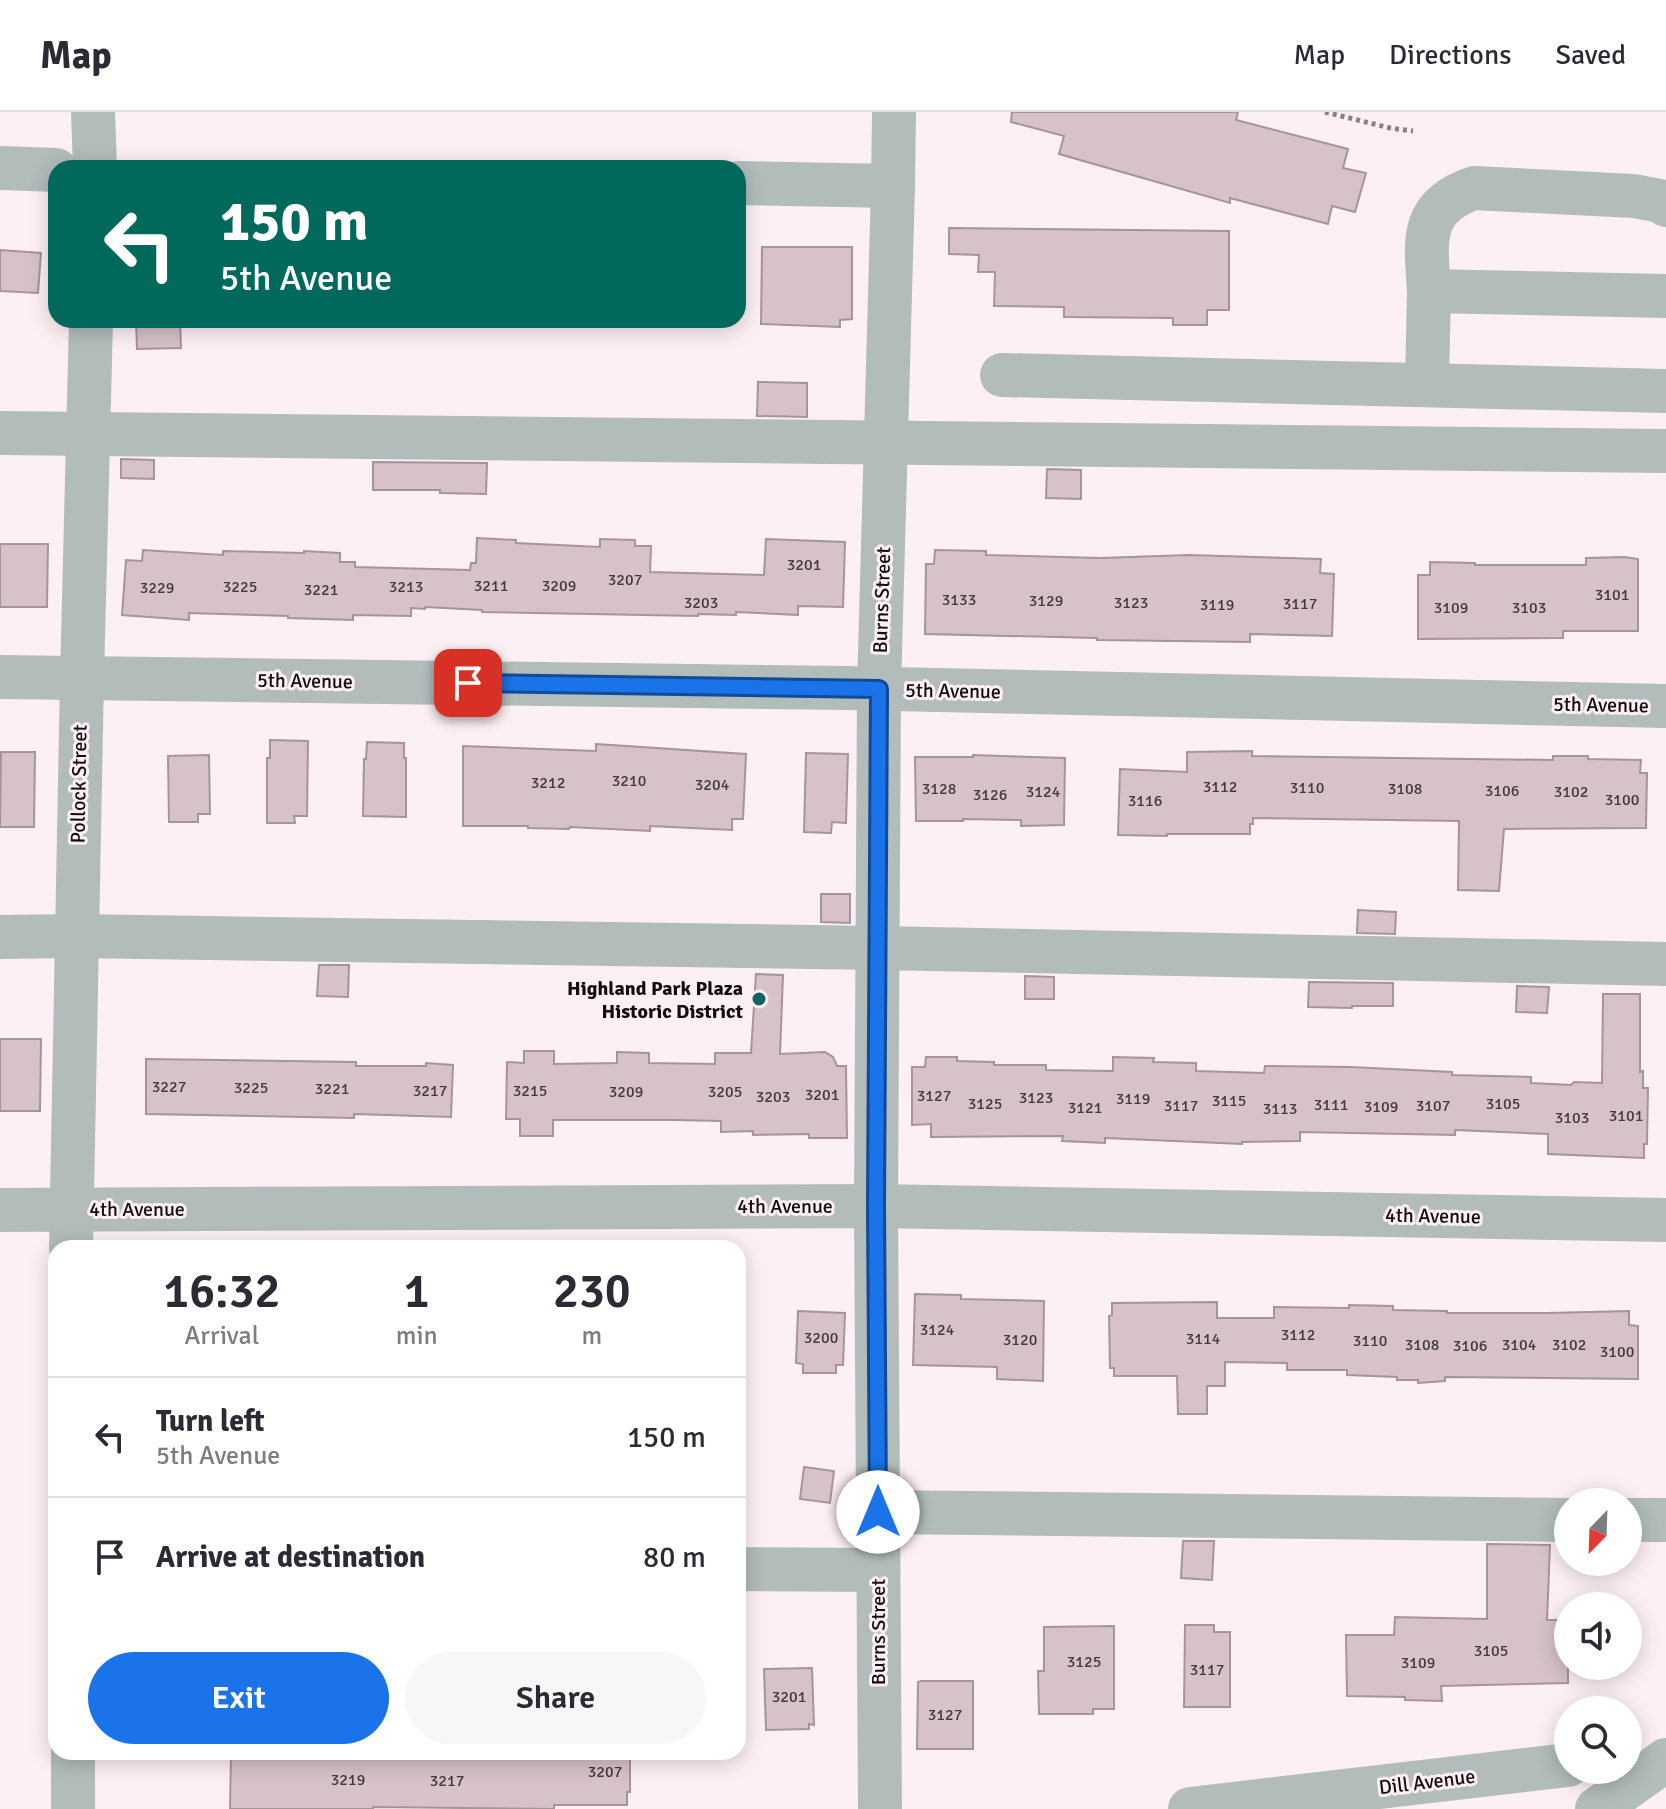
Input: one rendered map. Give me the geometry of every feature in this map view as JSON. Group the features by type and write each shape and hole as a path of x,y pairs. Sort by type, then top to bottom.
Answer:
{"street":[{"path":"93,112 95,160"},
{"name":"Burns Street","path":"880,1809 876,1206 879,689 894,112"},
{"path":"0,168 48,170"},
{"path":"746,183 893,186"},
{"path":"1427,385 1429,291 1426,241 1430,222 1443,204 1459,192 1474,188 1634,196 1666,205"},
{"path":"1429,291 1666,296"},
{"name":"Pollock Street","path":"71,1228 91,328"},
{"path":"1002,375 1666,391"},
{"path":"0,433 1666,451"},
{"name":"5th Avenue","path":"0,677 879,689 1666,706"},
{"path":"0,937 878,948 1666,964"},
{"name":"4th Avenue","path":"0,1210 71,1228 876,1206 1666,1220"},
{"path":"878,1512 1554,1520"},
{"path":"1642,1520 1666,1520"},
{"path":"746,1569 878,1570"},
{"path":"1642,1757 1666,1754"},
{"path":"73,1760 73,1809"},
{"path":"1597,1809 1666,1760"},
{"name":"Dill Avenue","path":"1190,1809 1554,1767"}],"path":[{"path":"1325,112 1413,131"}],"building":[{"path":"1012,112 1238,112 1236,120 1348,149 1343,168 1366,173 1355,212 1332,206 1328,224 1230,198 1230,203 1059,154 1064,136 1011,122"},
{"path":"949,228 1229,231 1229,310 1207,310 1207,325 1173,325 1173,318 1064,317 1064,307 994,306 995,272 978,272 979,255 949,254"},
{"path":"762,247 852,247 852,319 840,320 840,327 761,324"},
{"path":"0,250 41,253 38,293 0,291"},
{"path":"136,328 180,328 181,348 137,349"},
{"path":"758,382 807,383 807,417 757,416"},
{"path":"121,459 154,460 154,479 121,478"},
{"path":"373,462 487,463 486,494 373,490"},
{"path":"1047,469 1081,470 1081,499 1046,498"},
{"path":"477,538 600,547 600,539 635,540 635,546 651,546 650,572 764,575 766,539 845,542 843,607 798,606 798,615 736,612 736,615 698,616 482,612 425,607 411,608 411,616 353,615 353,620 189,613 189,620 122,615 126,560 142,561 143,550 223,555 223,551 340,553 340,562 355,562 355,567 470,570 471,563 476,563"},
{"path":"0,544 48,544 47,607 0,607"},
{"path":"935,550 986,551 986,555 1100,558 1189,555 1321,559 1320,573 1334,574 1332,636 1250,634 1250,642 925,634 926,564 934,564"},
{"path":"1586,558 1638,559 1638,631 1563,631 1563,638 1418,639 1418,575 1430,575 1430,562 1586,565"},
{"path":"270,740 308,741 307,816 294,816 295,823 267,823"},
{"path":"367,742 404,743 406,817 363,816"},
{"path":"596,744 746,754 743,819 732,819 732,830 650,826 650,831 463,826 463,746 596,751"},
{"path":"1252,751 1252,756 1553,760 1553,756 1588,756 1588,759 1641,760 1640,773 1647,773 1646,828 1504,829 1499,891 1458,890 1459,821 1253,818 1250,834 1118,835 1120,769 1187,772 1187,752"},
{"path":"1,752 35,752 34,827 0,827"},
{"path":"806,753 848,754 846,823 832,822 831,833 804,832"},
{"path":"209,755 210,814 198,814 198,822 169,822 168,756"},
{"path":"915,757 1065,758 1064,825 1021,826 1021,820 916,821"},
{"path":"821,894 850,894 850,923 821,922"},
{"path":"1358,910 1396,912 1395,934 1357,933"},
{"path":"319,965 349,965 348,997 317,996"},
{"path":"756,974 783,975 780,1054 825,1052 833,1057 837,1066 846,1066 847,1138 809,1138 809,1134 753,1135 753,1131 721,1132 721,1121 675,1120 553,1120 553,1136 520,1136 520,1119 506,1119 507,1062 524,1063 524,1051 554,1051 554,1064 617,1063 617,1052 649,1053 649,1063 715,1064 715,1053 751,1053"},
{"path":"1025,976 1054,977 1054,999 1025,999"},
{"path":"1309,982 1393,983 1393,1006 1308,1007"},
{"path":"1517,986 1549,987 1547,1013 1516,1012"},
{"path":"1603,994 1640,994 1640,1072 1643,1071 1643,1088 1648,1088 1644,1158 1548,1154 1548,1134 1455,1130 1455,1135 1300,1132 1300,1141 1242,1144 1105,1138 1105,1143 1062,1141 1063,1136 931,1137 931,1124 912,1125 912,1067 925,1067 926,1057 957,1057 957,1061 994,1062 994,1065 1046,1065 1046,1070 1113,1071 1113,1057 1196,1063 1196,1071 1264,1073 1265,1066 1351,1067 1531,1077 1531,1083 1602,1083"},
{"path":"0,1039 41,1039 40,1111 0,1111"},
{"path":"146,1059 356,1062 356,1066 453,1065 451,1117 146,1114"},
{"path":"915,1294 961,1295 961,1299 1044,1301 1043,1381 997,1379 997,1367 913,1365"},
{"path":"1217,1302 1217,1318 1274,1318 1274,1307 1349,1308 1349,1305 1393,1306 1393,1310 1447,1313 1629,1311 1629,1325 1638,1326 1638,1379 1445,1377 1445,1381 1418,1383 1418,1380 1397,1380 1397,1377 1347,1375 1347,1370 1287,1370 1287,1363 1225,1362 1225,1386 1207,1386 1207,1414 1178,1414 1177,1376 1114,1376 1114,1368 1110,1368 1109,1316 1112,1315 1112,1303"},
{"path":"798,1311 845,1313 843,1365 836,1365 836,1373 803,1373 803,1364 796,1363"},
{"path":"804,1467 834,1471 830,1503 800,1499"},
{"path":"1183,1541 1214,1541 1212,1580 1181,1578"},
{"path":"1487,1544 1550,1545 1547,1620 1554,1620 1554,1680 1568,1680 1568,1683 1441,1686 1442,1701 1347,1696 1346,1635 1394,1635 1395,1617 1487,1619"},
{"path":"1185,1625 1214,1625 1214,1632 1230,1632 1230,1707 1184,1707"},
{"path":"1114,1626 1114,1709 1093,1709 1093,1714 1039,1714 1038,1671 1044,1671 1044,1627"},
{"path":"812,1668 814,1725 809,1724 809,1729 766,1730 764,1669"},
{"path":"973,1681 973,1749 917,1749 918,1682"},
{"path":"231,1760 630,1760 627,1805 554,1805 554,1809 230,1809"}],"place":[{"name":"Highland Park Plaza Historic District","path":"759,999"}],"route":[{"path":"468,683 879,689 878,1512"}]}
